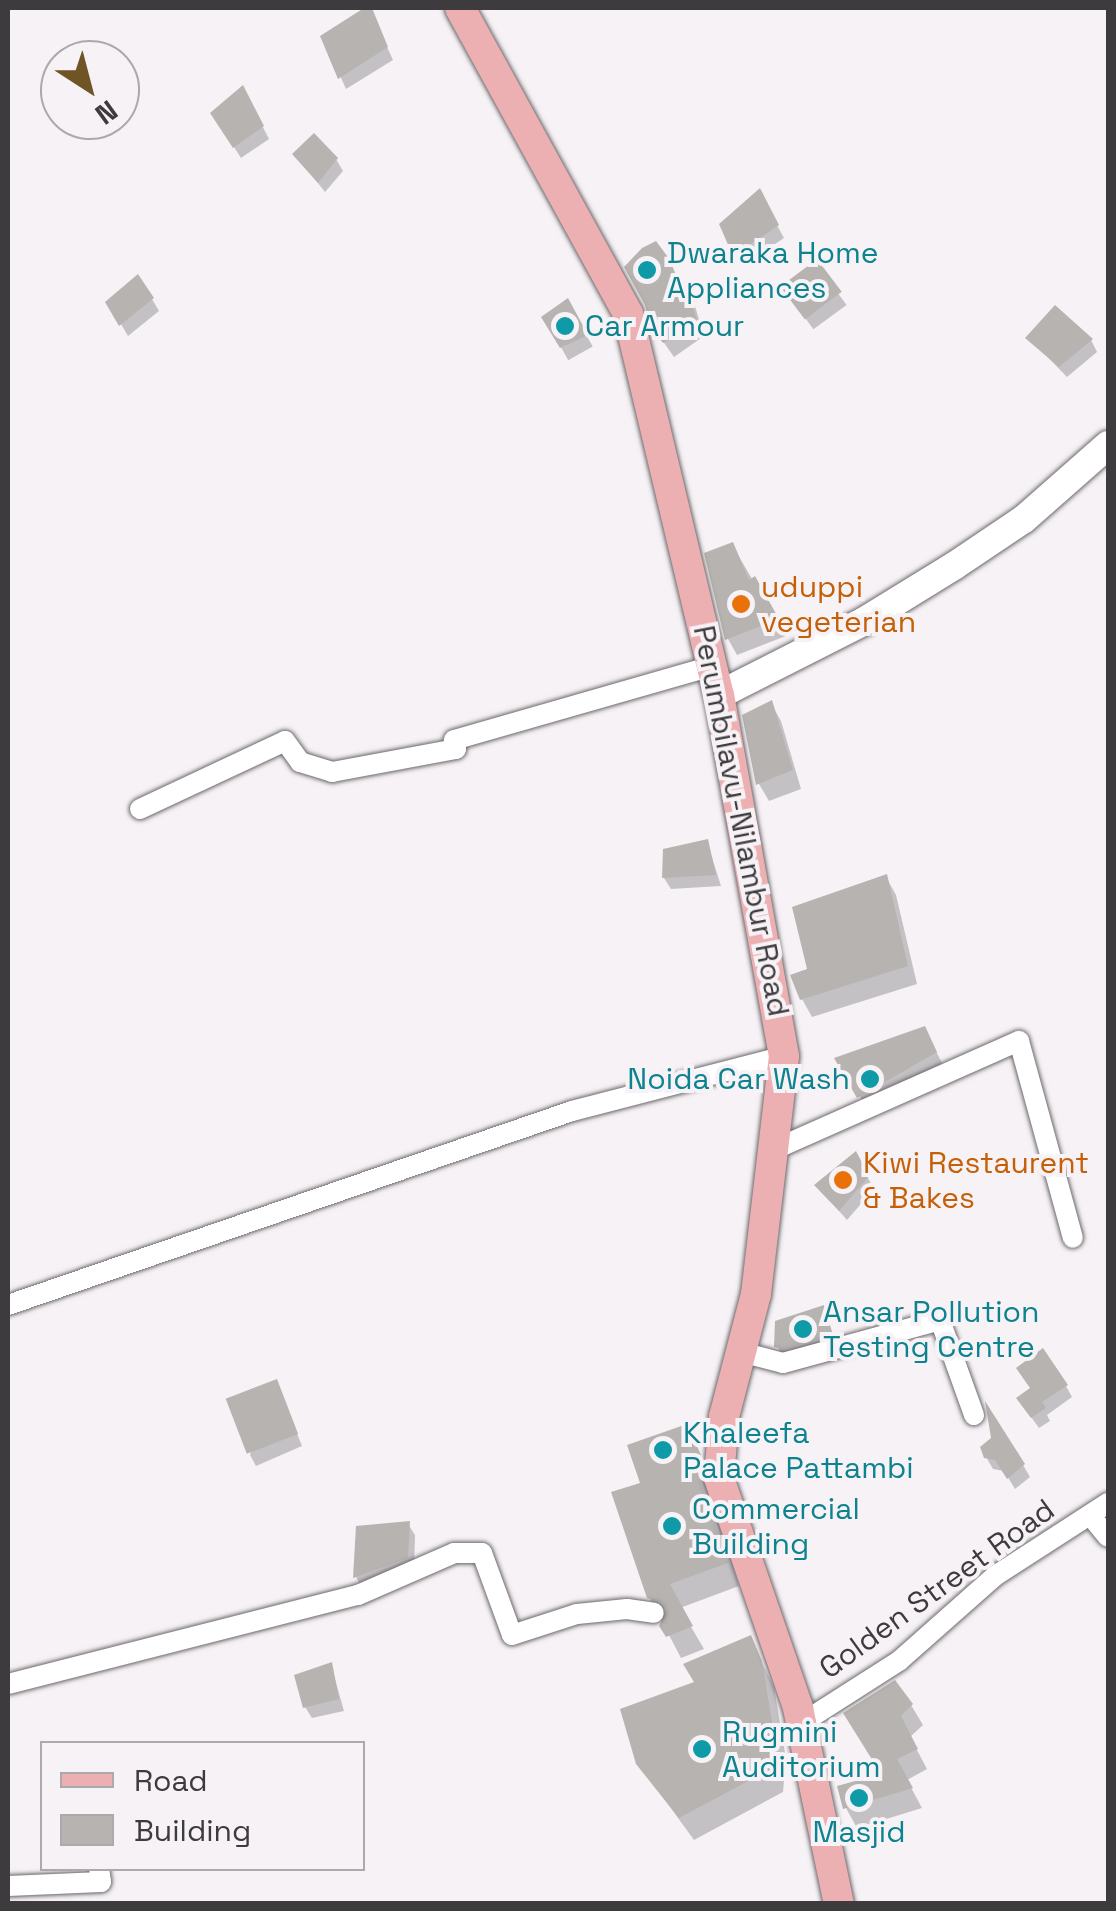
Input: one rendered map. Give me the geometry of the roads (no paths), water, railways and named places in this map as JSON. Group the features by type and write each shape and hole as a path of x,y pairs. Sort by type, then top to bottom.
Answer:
{"main road":[{"name":"Perumbilavu-Nilambur Road","path":"460,8 628,314 716,680 782,1024 784,1056 756,1294 724,1417 720,1478 802,1723 839,1904"},
{"path":"716,680 863,622 1024,519 1108,446"}],"street":[{"path":"140,809 285,741 300,762 332,772 456,749 454,740 716,680"},
{"path":"773,1150 1019,1042 1073,1238"},
{"path":"8,1305 572,1111 784,1056"},
{"path":"741,1352 784,1363 940,1320 974,1415"},
{"name":"Golden Street Road","path":"802,1723 899,1661 995,1576 1108,1502"},
{"path":"1090,1515 1108,1537"},
{"path":"8,1684 358,1595 454,1553 482,1553 512,1636 577,1614 627,1609 654,1613"},
{"path":"8,1886 100,1882 99,1871"}],"place":[{"name":"Dwaraka Home Appliances","path":"647,270"},
{"name":"Car Armour","path":"565,326"},
{"name":"uduppi vegeterian","path":"741,604"},
{"name":"Noida Car Wash","path":"870,1079"},
{"name":"Kiwi Restaurent & Bakes","path":"843,1180"},
{"name":"Ansar Pollution Testing Centre","path":"803,1329"},
{"name":"Khaleefa Palace Pattambi","path":"663,1450"},
{"name":"Commercial Building","path":"672,1526"},
{"name":"Rugmini Auditorium","path":"702,1749"},
{"name":"Masjid","path":"859,1798"}]}
